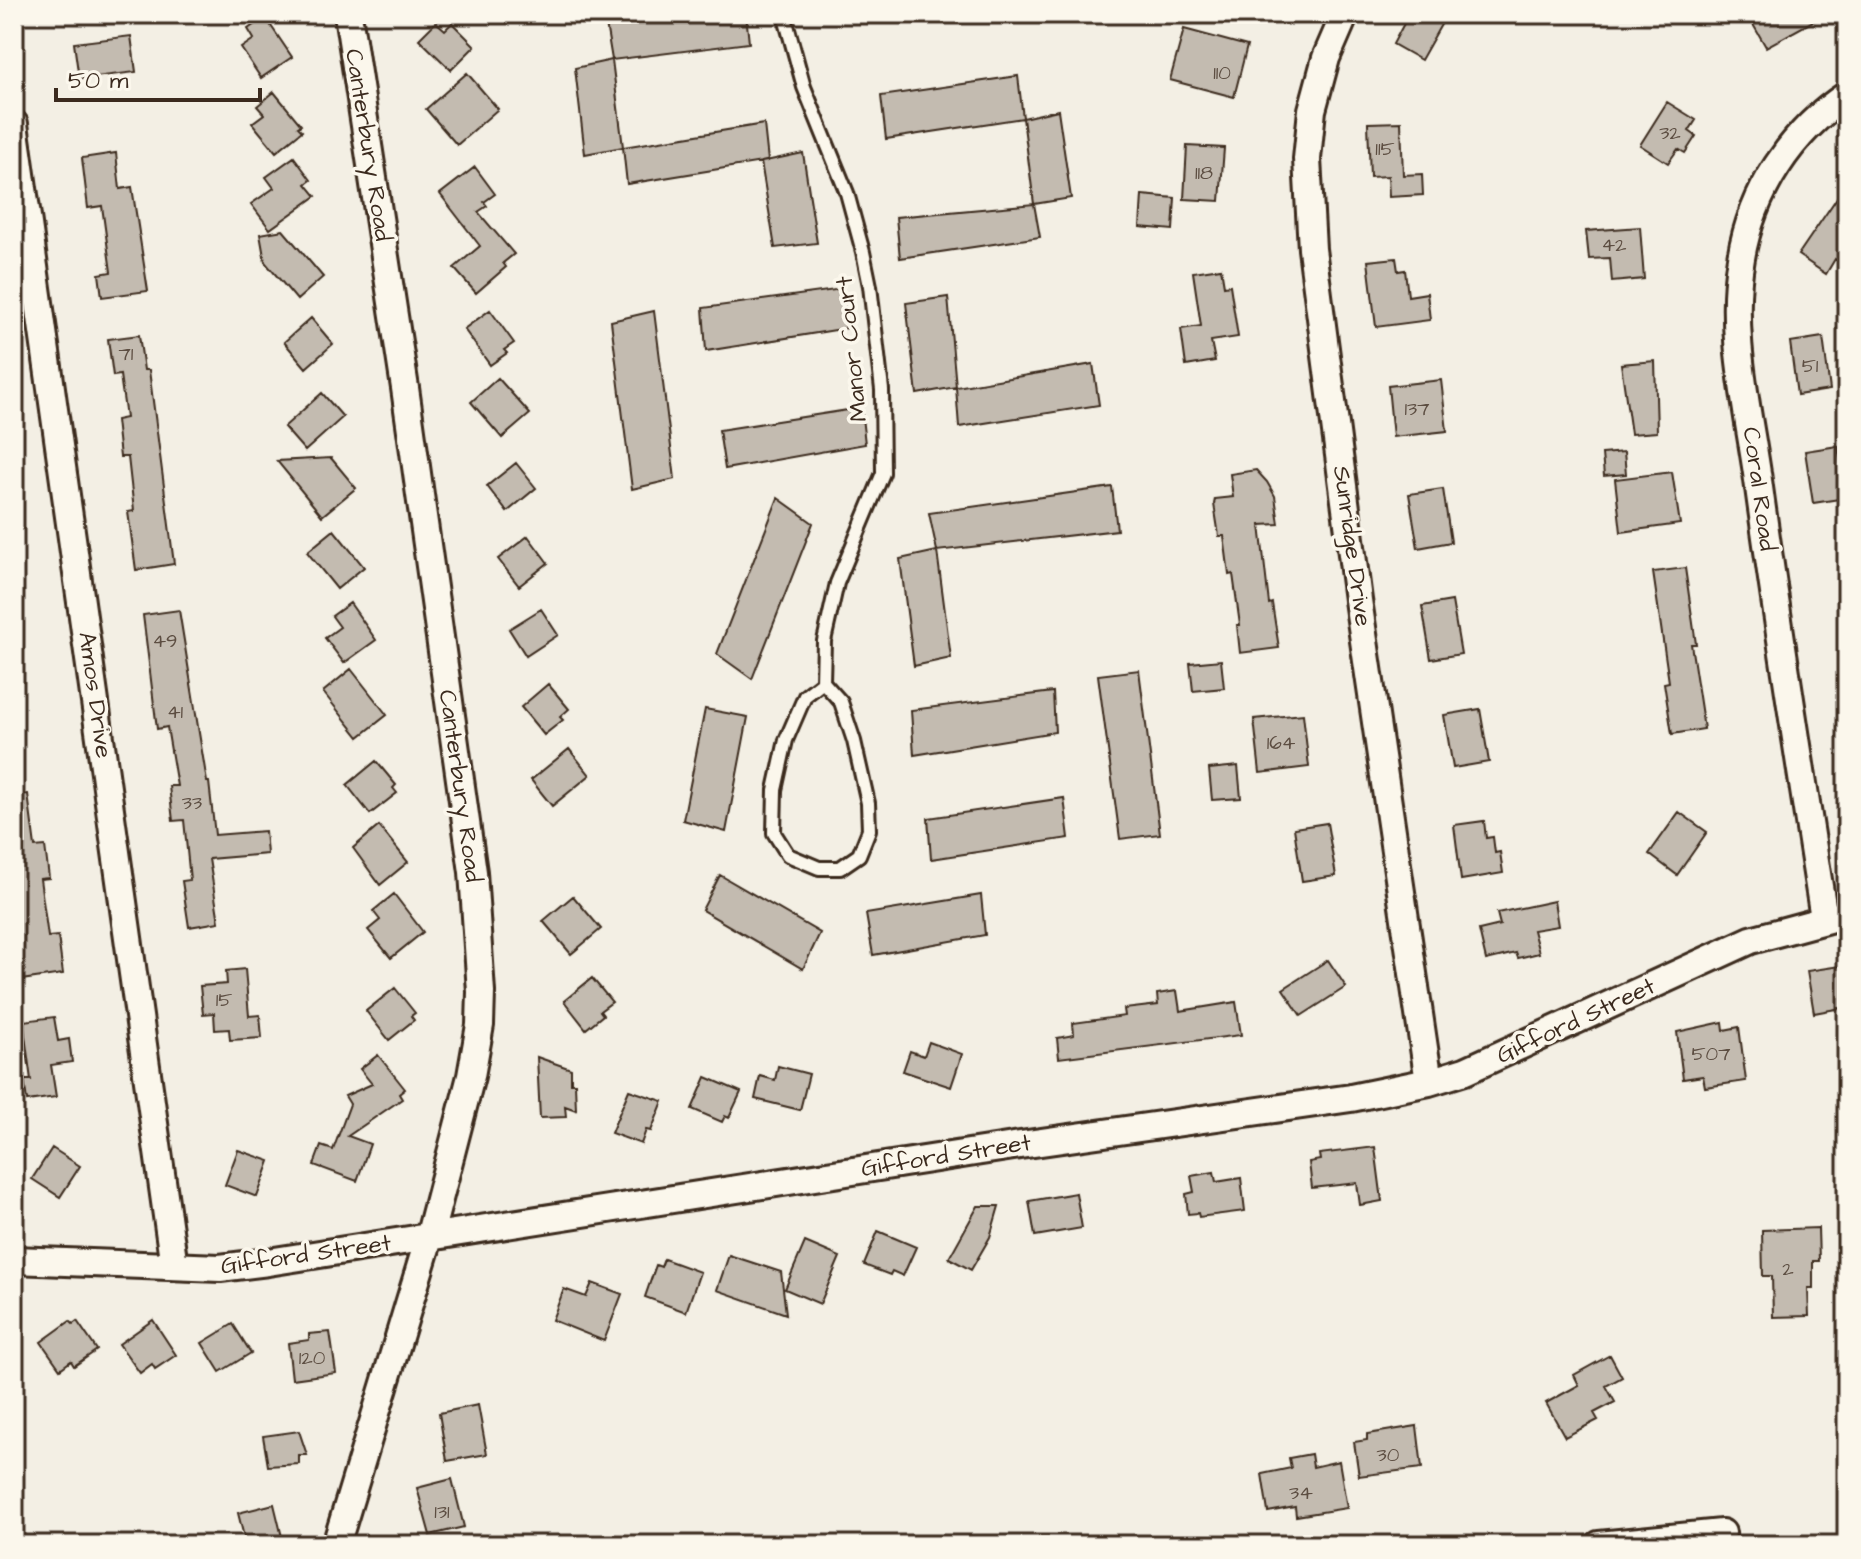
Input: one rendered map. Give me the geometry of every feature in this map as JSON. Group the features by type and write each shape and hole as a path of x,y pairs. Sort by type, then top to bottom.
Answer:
{"street":[{"name":"Canterbury Road","path":"336,1545 429,1238 480,1025 473,872 348,14"},
{"name":"Sunridge Drive","path":"1345,14 1326,58 1314,98 1307,189 1312,249 1356,584 1429,1082"},
{"name":"Coral Road","path":"1836,916 1745,387 1737,283 1748,226 1771,173 1812,124 1847,95"},
{"name":"Amos Drive","path":"14,124 174,1266"},
{"name":"Gifford Street","path":"14,1260 220,1268 1020,1145 1351,1098 1429,1082 1501,1057 1751,940 1836,916"},
{"path":"1599,1545 1722,1533"}],"lane":[{"name":"Manor Court","path":"784,14 804,87 847,193 859,237 870,286 882,390 883,473 837,583 824,641 823,682"},
{"path":"823,682 841,702 854,741 868,803 869,830 859,855 840,868 819,868 788,855 774,833 775,790 786,740 805,696 823,682"}],"building":[{"path":"673,14 746,14 749,43 612,60 606,24"},
{"path":"1409,14 1447,14 1421,60 1393,44"},
{"path":"1747,14 1826,14 1766,47"},
{"path":"265,17 292,57 261,78 241,48 254,39 248,29"},
{"path":"436,22 445,30 452,23 475,46 451,70 419,39"},
{"path":"1184,29 1247,46 1234,97 1170,80"},
{"path":"131,36 136,72 79,79 74,43"},
{"path":"612,60 623,147 585,154 575,68"},
{"path":"467,73 498,109 457,145 426,109"},
{"path":"1018,76 1023,118 886,139 881,96"},
{"path":"274,92 301,125 298,127 302,131 276,152 252,123 264,114 257,106"},
{"path":"1667,102 1696,120 1689,131 1696,136 1685,153 1678,149 1668,163 1640,145"},
{"path":"1058,110 1071,198 1034,204 1023,118"},
{"path":"1401,122 1403,175 1422,174 1423,195 1389,197 1388,176 1370,177 1368,123"},
{"path":"764,124 768,161 627,184 623,147"},
{"path":"1187,146 1224,148 1220,201 1184,199"},
{"path":"116,153 120,189 132,187 148,291 102,297 99,274 111,272 102,206 88,208 82,158"},
{"path":"803,153 817,243 775,248 761,162"},
{"path":"294,157 311,180 306,184 316,196 270,229 251,204 274,188 266,177"},
{"path":"475,167 495,194 484,202 487,206 478,212 514,254 503,263 506,267 476,293 454,268 480,246 440,194"},
{"path":"1847,183 1847,268 1835,259 1826,274 1798,255"},
{"path":"1142,195 1175,198 1173,230 1140,227"},
{"path":"1034,204 1040,237 900,258 896,217"},
{"path":"1640,227 1644,279 1612,282 1610,258 1589,259 1586,231"},
{"path":"283,230 323,277 297,300 265,262 260,234"},
{"path":"1396,258 1398,271 1405,270 1408,296 1427,293 1430,320 1376,327 1368,261"},
{"path":"1221,268 1224,286 1230,285 1238,337 1211,341 1215,361 1186,366 1181,329 1201,326 1193,272"},
{"path":"842,289 848,328 706,351 703,308"},
{"path":"948,297 956,387 917,394 906,303"},
{"path":"490,310 514,343 504,350 507,353 490,365 464,329"},
{"path":"654,311 675,479 632,489 611,321"},
{"path":"311,318 333,344 306,368 284,342"},
{"path":"139,335 144,370 149,370 174,564 136,570 128,512 134,511 128,457 120,457 116,420 126,418 120,375 113,376 108,339"},
{"path":"1823,337 1830,390 1797,395 1790,342"},
{"path":"1655,361 1657,432 1631,434 1621,364"},
{"path":"1093,364 1099,405 959,427 956,387"},
{"path":"498,378 530,414 502,438 471,402"},
{"path":"1441,380 1447,431 1393,437 1388,386"},
{"path":"322,393 343,417 305,451 284,427"},
{"path":"861,408 865,444 725,469 719,430"},
{"path":"1838,446 1846,498 1813,503 1805,451"},
{"path":"1624,452 1626,474 1604,476 1602,454"},
{"path":"331,458 356,488 322,516 277,461"},
{"path":"516,463 536,488 507,512 487,486"},
{"path":"1256,470 1275,496 1279,524 1260,525 1269,604 1272,603 1279,648 1240,653 1237,625 1240,625 1233,574 1229,575 1224,536 1219,536 1214,504 1215,499 1233,497 1230,474"},
{"path":"1672,472 1680,524 1621,532 1615,479"},
{"path":"1112,487 1117,530 937,551 929,513"},
{"path":"1443,489 1451,542 1418,548 1409,494"},
{"path":"778,498 813,523 752,679 717,654"},
{"path":"334,530 364,567 337,589 307,552"},
{"path":"528,536 548,563 519,586 498,559"},
{"path":"937,551 951,658 914,666 900,559"},
{"path":"1685,568 1696,644 1691,644 1704,729 1672,734 1664,683 1669,682 1653,572"},
{"path":"1452,601 1461,654 1431,659 1422,606"},
{"path":"350,603 376,640 344,663 325,638 340,627 332,616"},
{"path":"541,609 558,635 526,656 509,629"},
{"path":"179,610 209,782 215,835 265,831 267,854 209,859 219,922 189,927 182,881 190,880 184,820 173,821 169,786 177,786 167,727 157,729 143,615"},
{"path":"1221,660 1224,688 1193,691 1190,663"},
{"path":"351,669 387,715 359,737 323,692"},
{"path":"1139,670 1160,834 1120,839 1098,675"},
{"path":"548,684 569,709 560,717 563,720 544,735 521,707"},
{"path":"1053,692 1055,732 914,755 911,710"},
{"path":"705,709 748,717 726,832 683,820"},
{"path":"1480,709 1489,762 1453,768 1444,715"},
{"path":"1303,714 1309,767 1260,773 1254,719"},
{"path":"569,749 590,775 552,806 531,780"},
{"path":"376,761 396,785 393,788 397,793 370,814 347,785"},
{"path":"1238,766 1241,798 1212,800 1209,769"},
{"path":"28,794 35,847 45,846 49,878 40,879 48,937 58,936 63,974 21,980 14,928 14,795"},
{"path":"1064,798 1069,838 931,859 928,818"},
{"path":"1679,812 1707,832 1677,875 1649,854"},
{"path":"1484,821 1486,838 1493,837 1495,853 1500,852 1503,873 1461,880 1454,825"},
{"path":"1327,823 1336,876 1302,881 1294,828"},
{"path":"379,826 408,862 380,885 353,848"},
{"path":"720,875 820,933 803,969 702,910"},
{"path":"394,894 423,932 391,958 368,930 380,920 373,911"},
{"path":"981,895 985,935 873,955 866,914"},
{"path":"573,896 601,929 571,954 543,921"},
{"path":"1554,901 1558,926 1533,930 1539,953 1518,958 1516,953 1486,960 1479,930 1500,925 1497,913"},
{"path":"1328,960 1346,987 1301,1016 1283,989"},
{"path":"1847,965 1847,1007 1814,1013 1807,971"},
{"path":"245,969 249,1016 260,1015 262,1038 230,1040 229,1029 215,1030 214,1013 203,1014 200,986 227,984 226,971"},
{"path":"592,978 612,1002 600,1011 603,1015 586,1029 564,1001"},
{"path":"395,988 415,1013 411,1016 414,1020 389,1040 366,1011"},
{"path":"1177,991 1180,1011 1236,1002 1241,1035 1059,1058 1057,1038 1074,1035 1073,1023 1125,1016 1124,1009 1158,1005 1157,994"},
{"path":"54,1017 58,1041 69,1039 72,1062 51,1065 56,1097 27,1101 24,1080 31,1080 23,1021"},
{"path":"1723,1022 1724,1030 1739,1027 1746,1081 1705,1087 1703,1076 1683,1079 1677,1032"},
{"path":"929,1042 962,1054 951,1087 903,1071 910,1051 924,1056"},
{"path":"378,1055 405,1089 399,1094 402,1099 348,1136 370,1144 357,1181 314,1165 321,1146 333,1150 350,1104 345,1096 372,1084 360,1069"},
{"path":"537,1057 571,1069 576,1110 565,1106 566,1117 540,1118"},
{"path":"778,1066 809,1074 800,1110 755,1099 760,1076 775,1080"},
{"path":"706,1077 741,1092 729,1118 725,1116 722,1122 692,1109"},
{"path":"629,1090 663,1101 651,1131 646,1130 641,1144 611,1133"},
{"path":"1375,1147 1382,1201 1360,1205 1357,1183 1312,1188 1309,1162 1320,1160 1319,1154"},
{"path":"52,1148 80,1166 60,1197 32,1179"},
{"path":"238,1150 270,1161 257,1197 225,1185"},
{"path":"1214,1172 1216,1182 1241,1178 1245,1211 1199,1217 1198,1213 1188,1214 1186,1194 1194,1192 1191,1176"},
{"path":"1076,1193 1082,1228 1035,1236 1029,1201"},
{"path":"978,1206 999,1206 990,1237 971,1270 949,1258"},
{"path":"1818,1228 1819,1261 1813,1261 1813,1288 1808,1288 1809,1316 1773,1317 1772,1276 1763,1276 1762,1230"},
{"path":"878,1231 916,1247 903,1276 892,1271 890,1275 864,1265"},
{"path":"805,1242 840,1257 820,1304 785,1289"},
{"path":"729,1255 781,1272 786,1314 717,1290"},
{"path":"664,1259 700,1272 686,1312 645,1297 656,1265 661,1267"},
{"path":"592,1283 622,1294 604,1341 552,1320 564,1289 586,1297"},
{"path":"153,1320 176,1355 155,1369 152,1364 140,1373 119,1344"},
{"path":"70,1321 73,1324 77,1321 97,1350 74,1366 71,1361 60,1369 41,1342"},
{"path":"233,1324 251,1353 220,1372 202,1343"},
{"path":"330,1332 336,1373 292,1379 288,1343 309,1340 309,1334"},
{"path":"1610,1355 1622,1377 1606,1386 1615,1402 1594,1413 1598,1420 1565,1437 1546,1403 1579,1385 1574,1375"},
{"path":"478,1405 487,1454 447,1461 439,1413"},
{"path":"1417,1426 1422,1468 1359,1476 1354,1442 1367,1440 1367,1434"},
{"path":"299,1431 307,1455 299,1455 299,1464 268,1466 263,1436"},
{"path":"1311,1454 1313,1467 1339,1461 1347,1508 1296,1516 1295,1507 1268,1512 1262,1474 1291,1468 1289,1458"},
{"path":"452,1479 464,1527 430,1535 417,1488"},
{"path":"274,1504 282,1537 246,1545 238,1513"}]}
